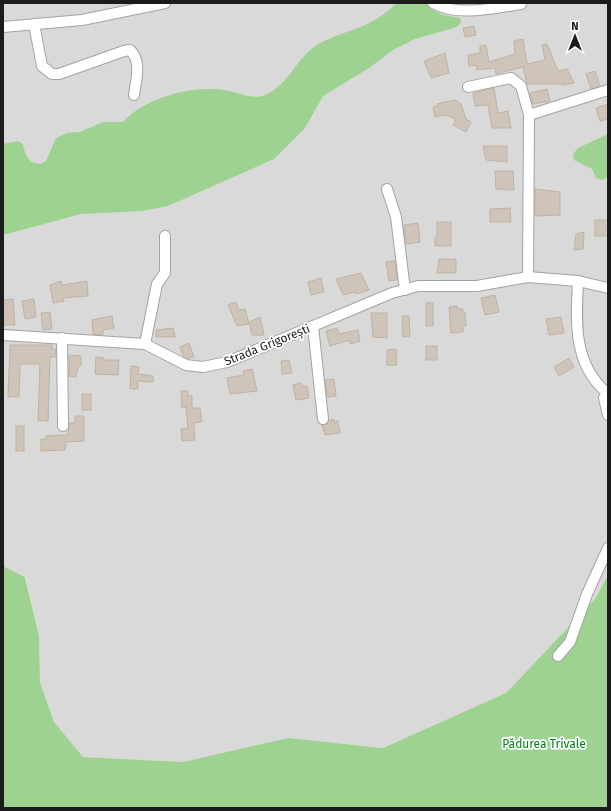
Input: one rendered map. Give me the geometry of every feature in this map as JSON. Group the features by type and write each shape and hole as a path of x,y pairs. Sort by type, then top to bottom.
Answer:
{"street":[{"path":"3,27 82,20 165,3"},
{"path":"433,3 450,9 473,10 521,4"},
{"path":"34,24 42,66 52,74 59,74 130,50 136,60 137,75 134,95"},
{"path":"468,87 511,78 521,86 529,115 528,277"},
{"path":"529,115 608,90"},
{"path":"387,189 396,217 405,290"},
{"path":"145,344 158,284 165,273 165,236"},
{"name":"Strada Grigorești","path":"3,335 145,344 186,366 203,367 227,362 392,293 418,286 477,286 528,277 578,281 608,288"},
{"path":"578,281 577,307 582,358 590,374 607,392 604,398 608,415"},
{"path":"313,326 323,419"},
{"path":"62,338 63,426"},
{"path":"558,656 570,642 587,594 608,548"}],"shaded area":[{"path":"3,3 608,3 608,575 595,599 506,693 383,748 288,738 183,762 83,757 54,722 40,682 39,636 26,577 3,566"}],"green space":[{"path":"397,3 426,3 437,12 460,18 461,22 457,27 415,39 393,50 369,68 323,96 305,128 274,159 168,206 142,211 81,214 3,235 3,144 18,141 23,144 25,153 31,162 40,164 46,161 56,138 67,133 80,132 103,122 123,122 143,106 169,95 211,89 260,97 273,91 280,85 303,57 317,45 371,22 383,15"},
{"path":"608,134 608,177 602,180 596,178 592,169 574,160 573,154 578,148"},
{"name":"Pădurea Trivale","path":"3,566 25,577 39,636 40,682 54,722 83,757 183,762 288,738 383,748 506,693 595,599 608,575 608,808 3,808"}],"building":[{"path":"474,26 476,35 465,37 463,28"},
{"path":"523,39 527,64 545,60 542,45 547,44 558,71 567,69 574,83 563,85 527,84 523,67 496,74 495,68 477,70 476,65 469,66 468,55 480,53 480,46 486,45 489,62 515,54 514,41"},
{"path":"445,53 449,73 431,78 424,61"},
{"path":"595,71 600,86 591,89 586,74"},
{"path":"494,88 498,113 508,111 511,128 492,128 488,105 475,106 473,93"},
{"path":"547,89 550,101 533,104 530,93"},
{"path":"455,100 461,104 466,119 471,122 466,132 453,125 456,119 446,115 435,117 433,107 438,106 437,104"},
{"path":"608,104 608,119 600,121 596,108"},
{"path":"483,146 507,146 507,162 486,160"},
{"path":"495,171 513,171 514,190 496,189"},
{"path":"535,189 560,192 560,215 535,216"},
{"path":"510,208 511,222 490,222 490,209"},
{"path":"595,220 608,220 608,236 595,236"},
{"path":"437,222 451,222 451,246 435,246 435,237 437,237"},
{"path":"418,223 420,242 406,244 404,225"},
{"path":"584,232 583,249 574,250 576,234"},
{"path":"439,259 456,259 456,273 437,273"},
{"path":"395,261 397,280 389,281 386,262"},
{"path":"361,273 369,290 356,294 356,292 343,295 336,279"},
{"path":"321,278 324,292 311,295 308,282"},
{"path":"61,281 62,285 87,281 88,296 63,298 64,301 53,303 50,285"},
{"path":"495,295 499,312 485,315 481,298"},
{"path":"13,299 15,325 4,325 3,300"},
{"path":"34,299 36,317 25,319 22,301"},
{"path":"236,302 239,310 245,309 249,324 237,326 228,305"},
{"path":"426,303 433,303 433,326 426,326"},
{"path":"457,306 457,309 463,309 463,312 465,312 466,326 463,326 463,332 451,333 449,307"},
{"path":"50,312 52,329 43,330 41,313"},
{"path":"371,313 387,313 387,338 373,337"},
{"path":"112,316 114,328 103,330 103,335 93,334 92,320"},
{"path":"402,316 409,316 410,336 403,337"},
{"path":"260,317 264,335 252,335 249,322"},
{"path":"561,317 564,333 549,335 546,319"},
{"path":"173,328 175,337 156,337 156,330"},
{"path":"337,328 339,334 358,330 360,341 350,344 350,340 330,346 326,331"},
{"path":"189,343 194,357 186,358 183,356 180,347"},
{"path":"10,345 52,345 52,349 56,349 56,357 50,357 48,421 38,421 40,364 20,364 19,397 8,397"},
{"path":"426,346 437,346 437,360 426,360"},
{"path":"396,349 397,365 387,365 387,350"},
{"path":"69,355 81,356 81,366 78,366 76,377 69,376"},
{"path":"96,357 104,358 104,360 119,360 118,375 95,374"},
{"path":"569,358 574,367 559,376 554,367"},
{"path":"289,360 292,373 282,374 281,361"},
{"path":"131,366 139,367 138,374 153,376 153,382 138,381 138,389 130,389"},
{"path":"252,369 257,391 230,394 227,378 244,375 243,371"},
{"path":"334,379 336,396 327,397 325,380"},
{"path":"301,383 302,386 307,386 309,398 296,400 293,385"},
{"path":"181,391 188,391 188,396 192,396 192,408 200,408 202,422 194,423 195,440 182,441 181,429 188,428 186,407 182,408"},
{"path":"82,394 91,394 91,410 82,410"},
{"path":"75,416 84,416 84,441 66,442 65,450 41,451 41,439 46,439 46,436 68,435 69,423 75,423"},
{"path":"334,419 334,422 338,421 340,433 325,435 322,425 327,424 329,420"},
{"path":"16,426 24,426 24,451 16,451"}]}
